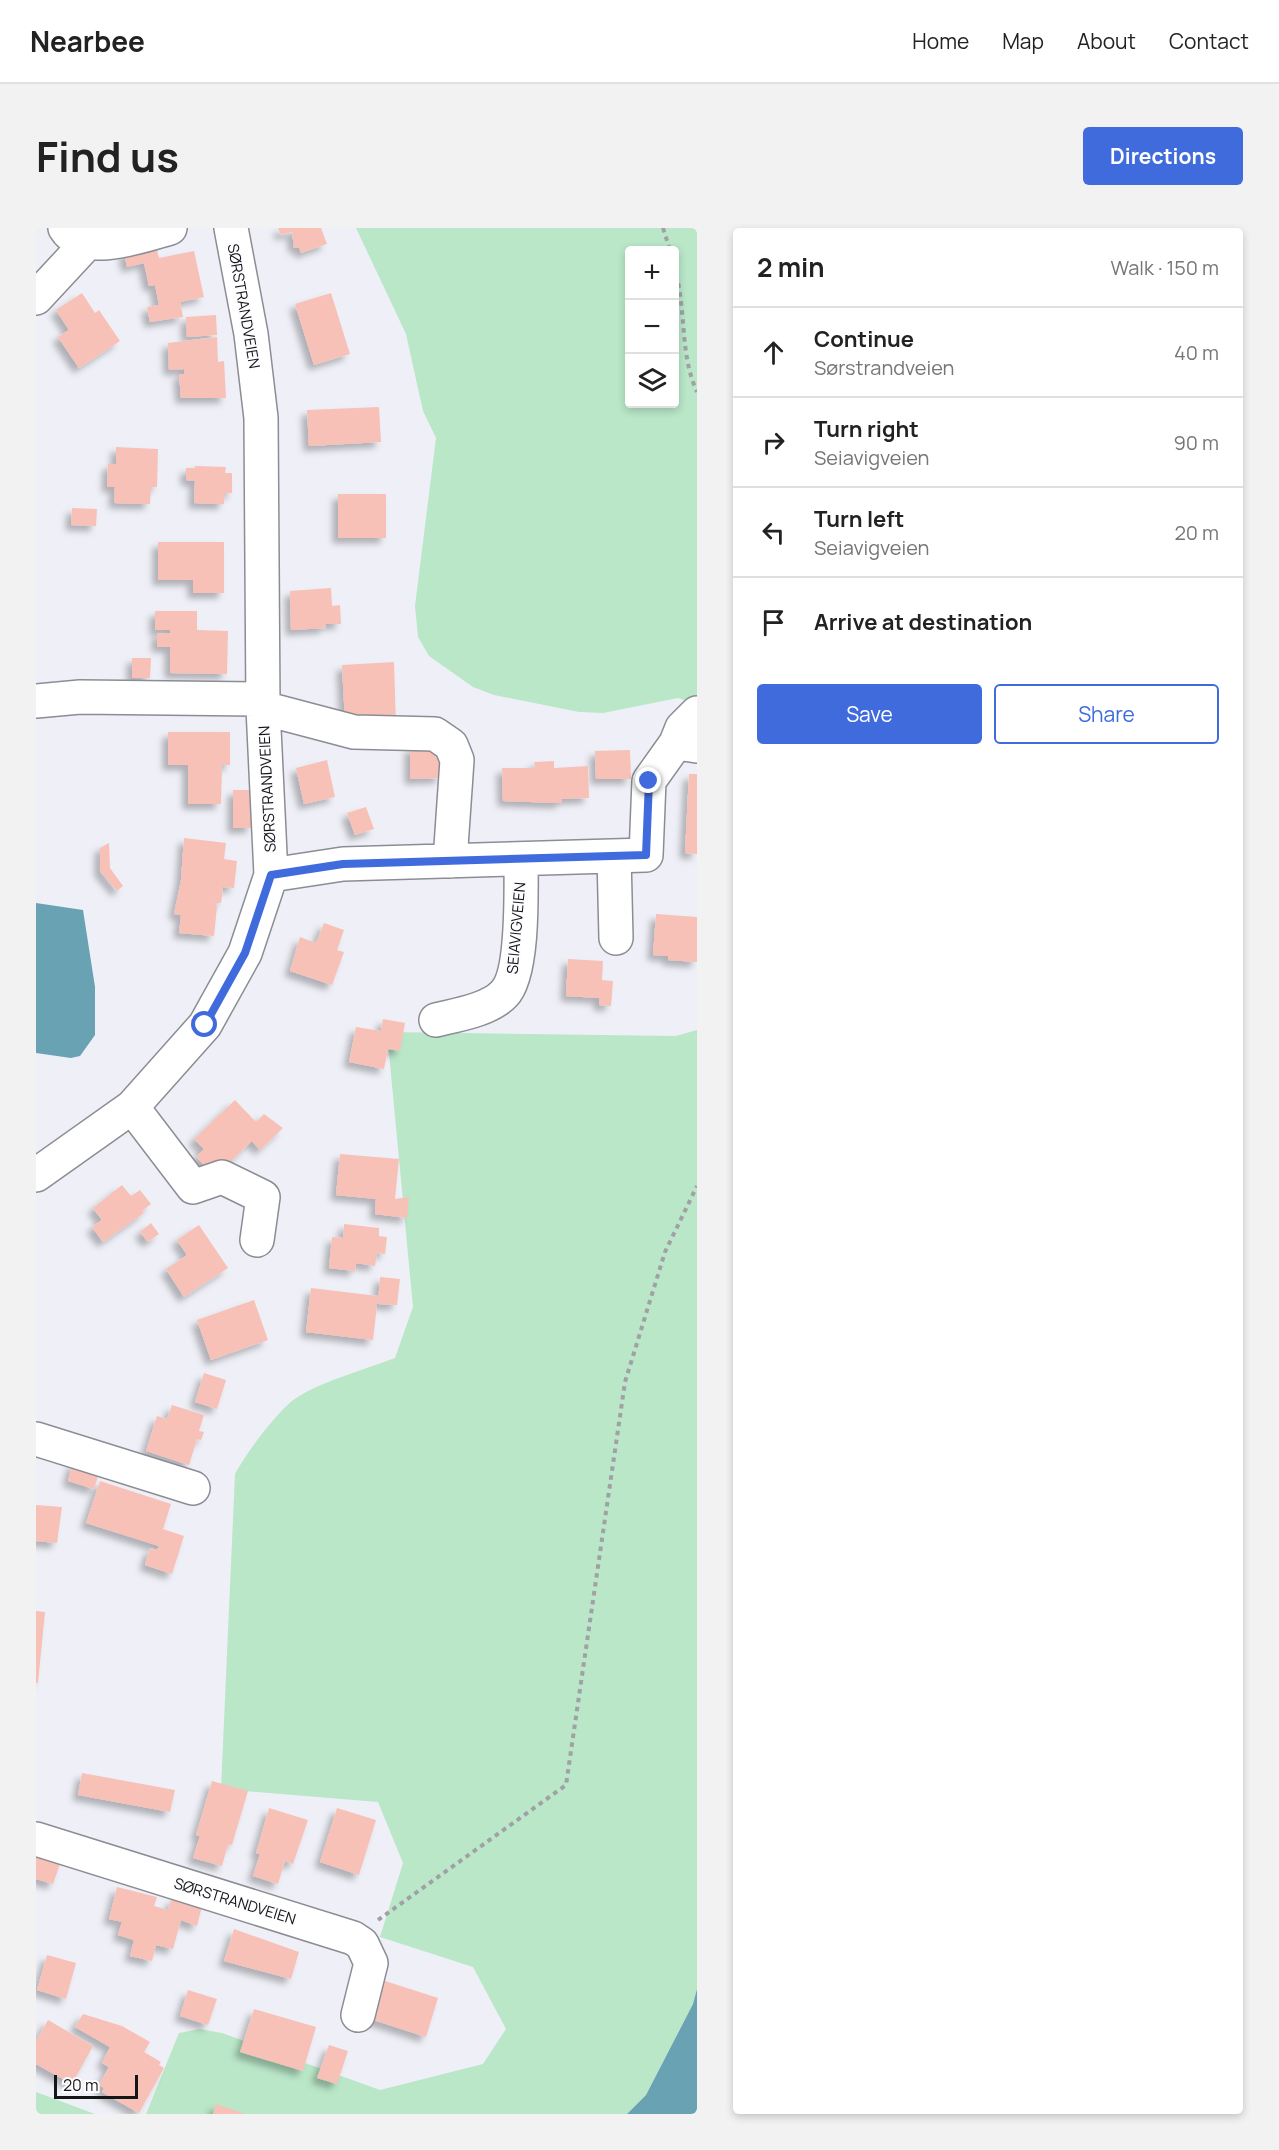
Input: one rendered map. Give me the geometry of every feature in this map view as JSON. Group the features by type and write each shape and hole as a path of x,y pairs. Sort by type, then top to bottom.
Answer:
{"street":[{"path":"36,298 76,235 110,244 170,228"},
{"name":"SØRSTRANDVEIEN","path":"36,1175 132,1107 205,1025 245,953 271,875 263,703 261,418 251,334 231,228"},
{"path":"36,701 80,697 263,703"},
{"name":"SØRSTRANDVEIEN","path":"263,703 354,732 435,734 451,745 457,760 450,861"},
{"name":"SEIAVIGVEIEN","path":"271,875 343,864 646,855 649,781 686,745 682,728 697,713"},
{"path":"614,856 615,938"},
{"name":"SEIAVIGVEIEN","path":"436,1020 485,1005 502,996 510,986 515,968 521,910 521,859"},
{"path":"132,1107 193,1187 222,1177 263,1197 257,1240"},
{"path":"36,1439 193,1488"},
{"name":"SØRSTRANDVEIEN","path":"36,1839 353,1938"},
{"path":"353,1938 362,1944 371,1963 358,2015"}],"path":[{"path":"663,228 669,246"},
{"path":"679,282 688,372 697,392"},
{"path":"353,1938 566,1785 625,1382 665,1252 697,1186"}],"green space":[{"path":"356,228 697,228 697,704 678,698 603,713 579,712 494,695 473,687 429,656 418,637 415,606 436,438 423,411 406,334"},
{"path":"697,1030 697,1989 693,2004 646,2095 627,2114 146,2114 179,2033 200,2029 222,2033 380,2090 483,2064 506,2029 473,1967 380,1937 403,1863 378,1802 221,1789 235,1474 261,1435 292,1401 327,1382 395,1358 413,1307 387,1032 676,1036"},
{"path":"36,2092 95,2114 36,2114"}],"water":[{"path":"36,903 83,910 95,987 95,1035 80,1056 71,1058 36,1053"},
{"path":"697,1989 697,2114 627,2114 646,2095 693,2004"}],"building":[{"path":"278,228 321,228 327,244 301,253 299,247 294,248 292,232 281,235"},
{"path":"156,246 159,258 194,251 204,297 180,302 183,317 150,322 147,307 159,305 155,285 149,286 144,263 127,267 124,252"},
{"path":"82,293 95,313 99,310 120,341 79,368 58,337 69,330 56,310"},
{"path":"331,293 350,354 314,365 295,304"},
{"path":"216,315 217,335 187,337 186,317"},
{"path":"217,337 218,362 224,361 226,398 181,398 179,374 185,374 184,369 169,370 168,343"},
{"path":"379,407 381,442 309,446 307,410"},
{"path":"116,447 158,449 157,487 151,487 150,504 114,503 115,487 107,487 108,464 116,464"},
{"path":"195,466 226,467 225,473 232,473 232,493 225,493 224,504 194,503 195,481 186,480 186,468 195,468"},
{"path":"338,494 386,494 386,538 338,538"},
{"path":"72,508 97,509 96,526 71,525"},
{"path":"158,542 224,542 224,593 193,593 193,580 158,580"},
{"path":"331,588 332,606 340,605 341,624 325,624 326,628 291,630 290,591"},
{"path":"155,611 197,611 197,630 228,631 227,674 170,673 170,647 157,647 157,633 170,633 170,630 155,630"},
{"path":"132,658 151,658 150,678 132,678"},
{"path":"394,662 396,726 345,722 342,665"},
{"path":"168,732 230,732 230,765 222,765 221,804 188,804 188,765 168,765"},
{"path":"440,746 441,778 410,779 410,747"},
{"path":"630,750 631,779 596,779 595,751"},
{"path":"327,760 335,797 304,804 296,768"},
{"path":"554,761 554,768 588,766 589,798 562,799 562,802 558,803 503,801 502,768 535,768 534,762"},
{"path":"689,774 697,774 697,854 685,853"},
{"path":"233,790 252,790 252,828 233,828"},
{"path":"366,807 374,829 355,835 347,813"},
{"path":"184,838 226,843 224,859 237,861 234,888 223,887 221,903 215,903 217,907 214,936 179,933 181,915 174,914 181,880"},
{"path":"109,843 110,868 123,886 117,891 100,871 100,848"},
{"path":"656,914 697,917 697,962 668,960 668,956 653,955"},
{"path":"324,923 344,930 337,950 344,952 332,985 290,971 300,937 316,943"},
{"path":"568,959 603,961 602,980 613,981 611,1006 599,1005 599,998 566,996"},
{"path":"383,1019 405,1023 400,1051 388,1049 384,1069 349,1062 356,1027 381,1031"},
{"path":"235,1100 256,1122 264,1114 283,1128 260,1150 252,1141 228,1164 224,1160 210,1171 196,1157 204,1149 194,1139"},
{"path":"340,1154 399,1159 395,1199 409,1197 407,1218 375,1214 376,1199 336,1195"},
{"path":"122,1185 131,1196 140,1190 151,1204 142,1211 144,1213 103,1242 92,1227 102,1220 93,1208"},
{"path":"151,1223 159,1234 148,1242 140,1232"},
{"path":"344,1224 379,1228 379,1236 387,1237 385,1254 377,1253 375,1266 356,1263 355,1271 329,1268 332,1237 343,1238"},
{"path":"199,1225 228,1268 184,1297 166,1269 187,1255 177,1240"},
{"path":"380,1277 400,1279 397,1305 378,1304"},
{"path":"311,1288 378,1296 373,1340 306,1332"},
{"path":"254,1300 268,1340 211,1360 197,1320"},
{"path":"204,1373 226,1380 217,1409 195,1402"},
{"path":"172,1405 204,1415 199,1431 204,1432 201,1440 197,1439 189,1465 146,1451 157,1416 167,1419"},
{"path":"73,1462 100,1470 94,1489 68,1481"},
{"path":"100,1481 171,1504 163,1529 184,1536 172,1574 145,1565 150,1548 157,1550 159,1546 86,1523"},
{"path":"36,1505 62,1507 57,1543 36,1541"},
{"path":"36,1611 45,1612 38,1683 36,1683"},
{"path":"82,1773 175,1790 170,1812 78,1795"},
{"path":"212,1781 248,1791 232,1845 228,1844 222,1866 193,1858 200,1836 196,1835"},
{"path":"269,1808 308,1820 293,1864 285,1861 278,1884 253,1876 260,1854 256,1853"},
{"path":"337,1808 376,1820 359,1875 320,1862"},
{"path":"36,1853 61,1861 53,1884 36,1879"},
{"path":"117,1887 157,1897 154,1906 168,1910 171,1900 176,1901 177,1895 203,1902 197,1926 181,1920 173,1949 156,1945 152,1961 130,1956 134,1940 118,1935 122,1922 109,1919"},
{"path":"234,1929 299,1952 291,1979 224,1961"},
{"path":"47,1955 76,1963 66,1999 37,1990"},
{"path":"376,1978 438,1998 426,2037 364,2017"},
{"path":"188,1990 217,1999 208,2025 180,2016"},
{"path":"254,2009 316,2027 303,2071 240,2052"},
{"path":"83,2014 122,2026 150,2042 144,2052 161,2062 159,2065 164,2068 139,2113 102,2092 104,2088 99,2085 109,2067 102,2063 110,2047 75,2027"},
{"path":"48,2020 93,2046 72,2084 36,2064 36,2041"},
{"path":"329,2045 348,2051 337,2084 317,2078"},
{"path":"216,2104 245,2114 213,2114"}],"route":[{"path":"205,1025 245,953 271,875 343,864 646,855 649,781"}]}
